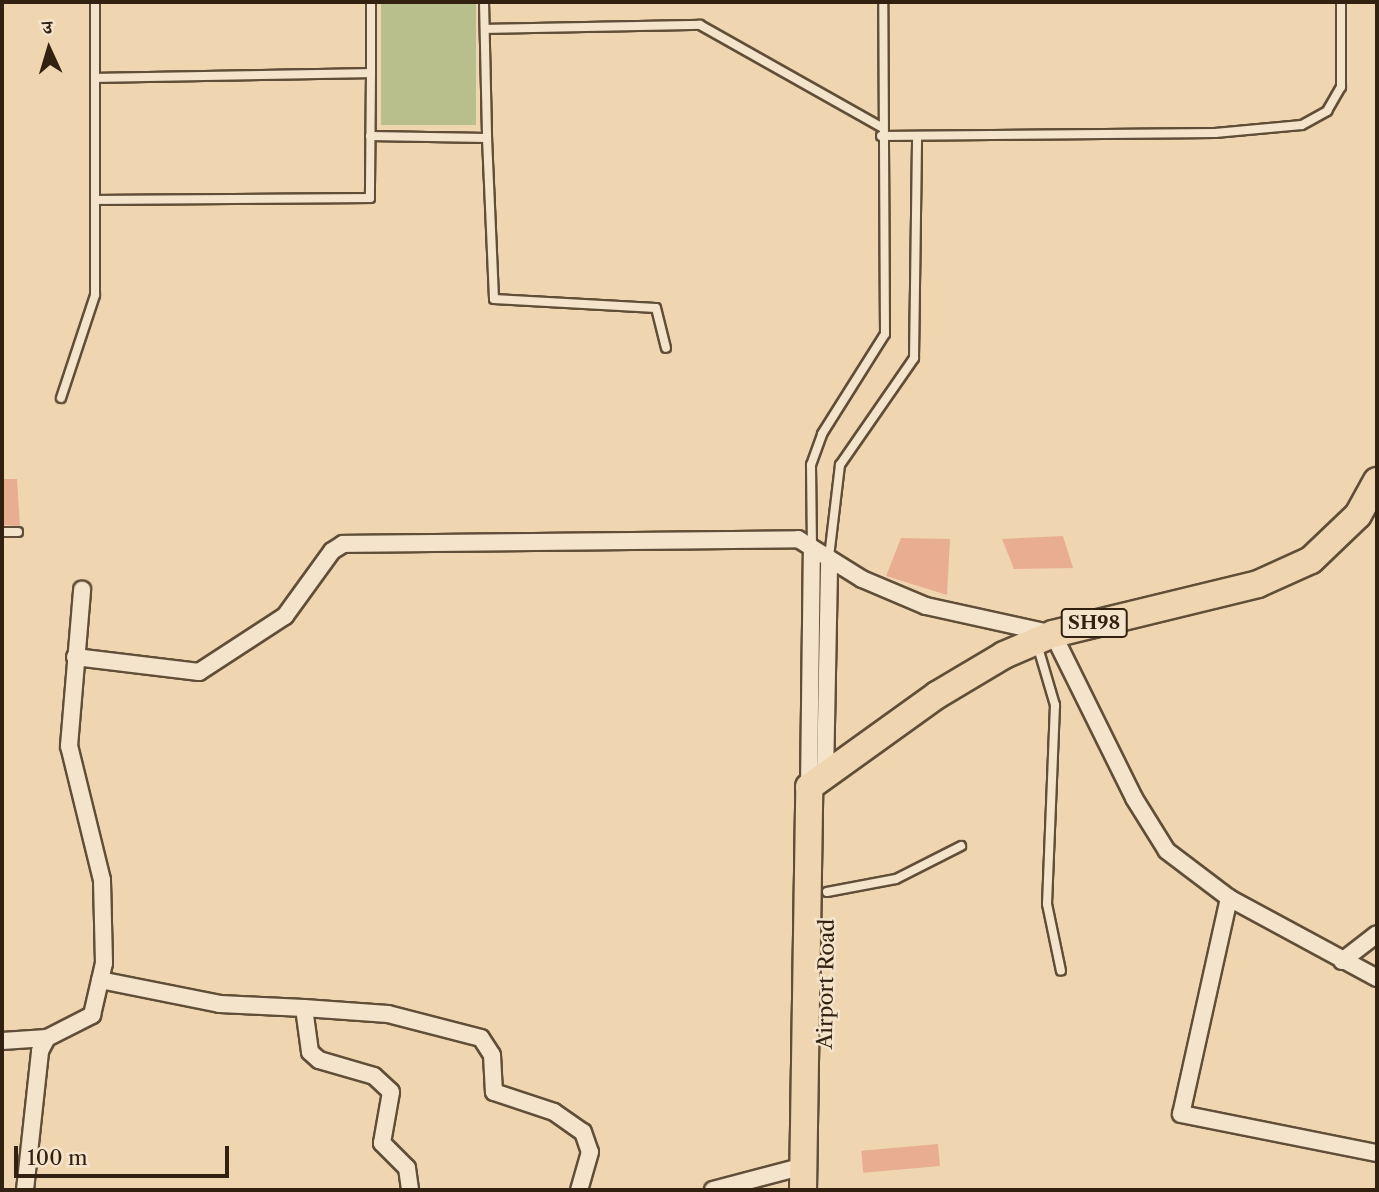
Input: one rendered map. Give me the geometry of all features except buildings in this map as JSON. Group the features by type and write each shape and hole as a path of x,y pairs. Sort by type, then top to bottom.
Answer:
{"main road":[{"name":"SH98","path":"817,782 967,676 1044,638 1218,595 1287,572 1333,541 1358,515 1377,481"},
{"name":"Airport Road","path":"817,782 827,892 821,1190"},
{"path":"804,1178 817,782"}],"street":[{"path":"75,657 199,672 285,616 332,551 343,544 798,539 829,559 926,607 1044,638 1157,839 1230,898 1377,978"},
{"path":"812,548 817,782"},
{"path":"817,782 829,559"},
{"path":"2,1041 47,1038 87,1021 100,980 103,892 69,746 82,590"},
{"path":"1230,898 1181,1114 1377,1153"},
{"path":"1342,961 1377,934"},
{"path":"100,980 220,1004 387,1014 481,1038 492,1055 494,1092 554,1112 583,1132 590,1152 579,1190"},
{"path":"304,1009 310,1052 319,1060 374,1076 391,1092 382,1143 407,1168 410,1190"},
{"path":"25,1190 37,1064 47,1038"},
{"path":"713,1190 804,1178"}],"lane":[{"path":"61,398 95,295 95,2"},
{"path":"96,200 370,198 371,2"},
{"path":"484,2 494,299 656,308 666,348"},
{"path":"812,548 811,465 822,434 885,334 881,132 883,2"},
{"path":"485,29 700,25 881,132 918,137 1215,133 1302,125 1327,111 1341,87 1341,2"},
{"path":"95,78 371,73"},
{"path":"370,136 487,138"},
{"path":"829,559 840,465 914,358 918,137"},
{"path":"2,532 18,532"},
{"path":"1044,638 1056,721 1047,904 1061,971"},
{"path":"827,892 896,879 961,846"}],"green space":[{"path":"381,2 476,2 476,125 381,125"}]}
